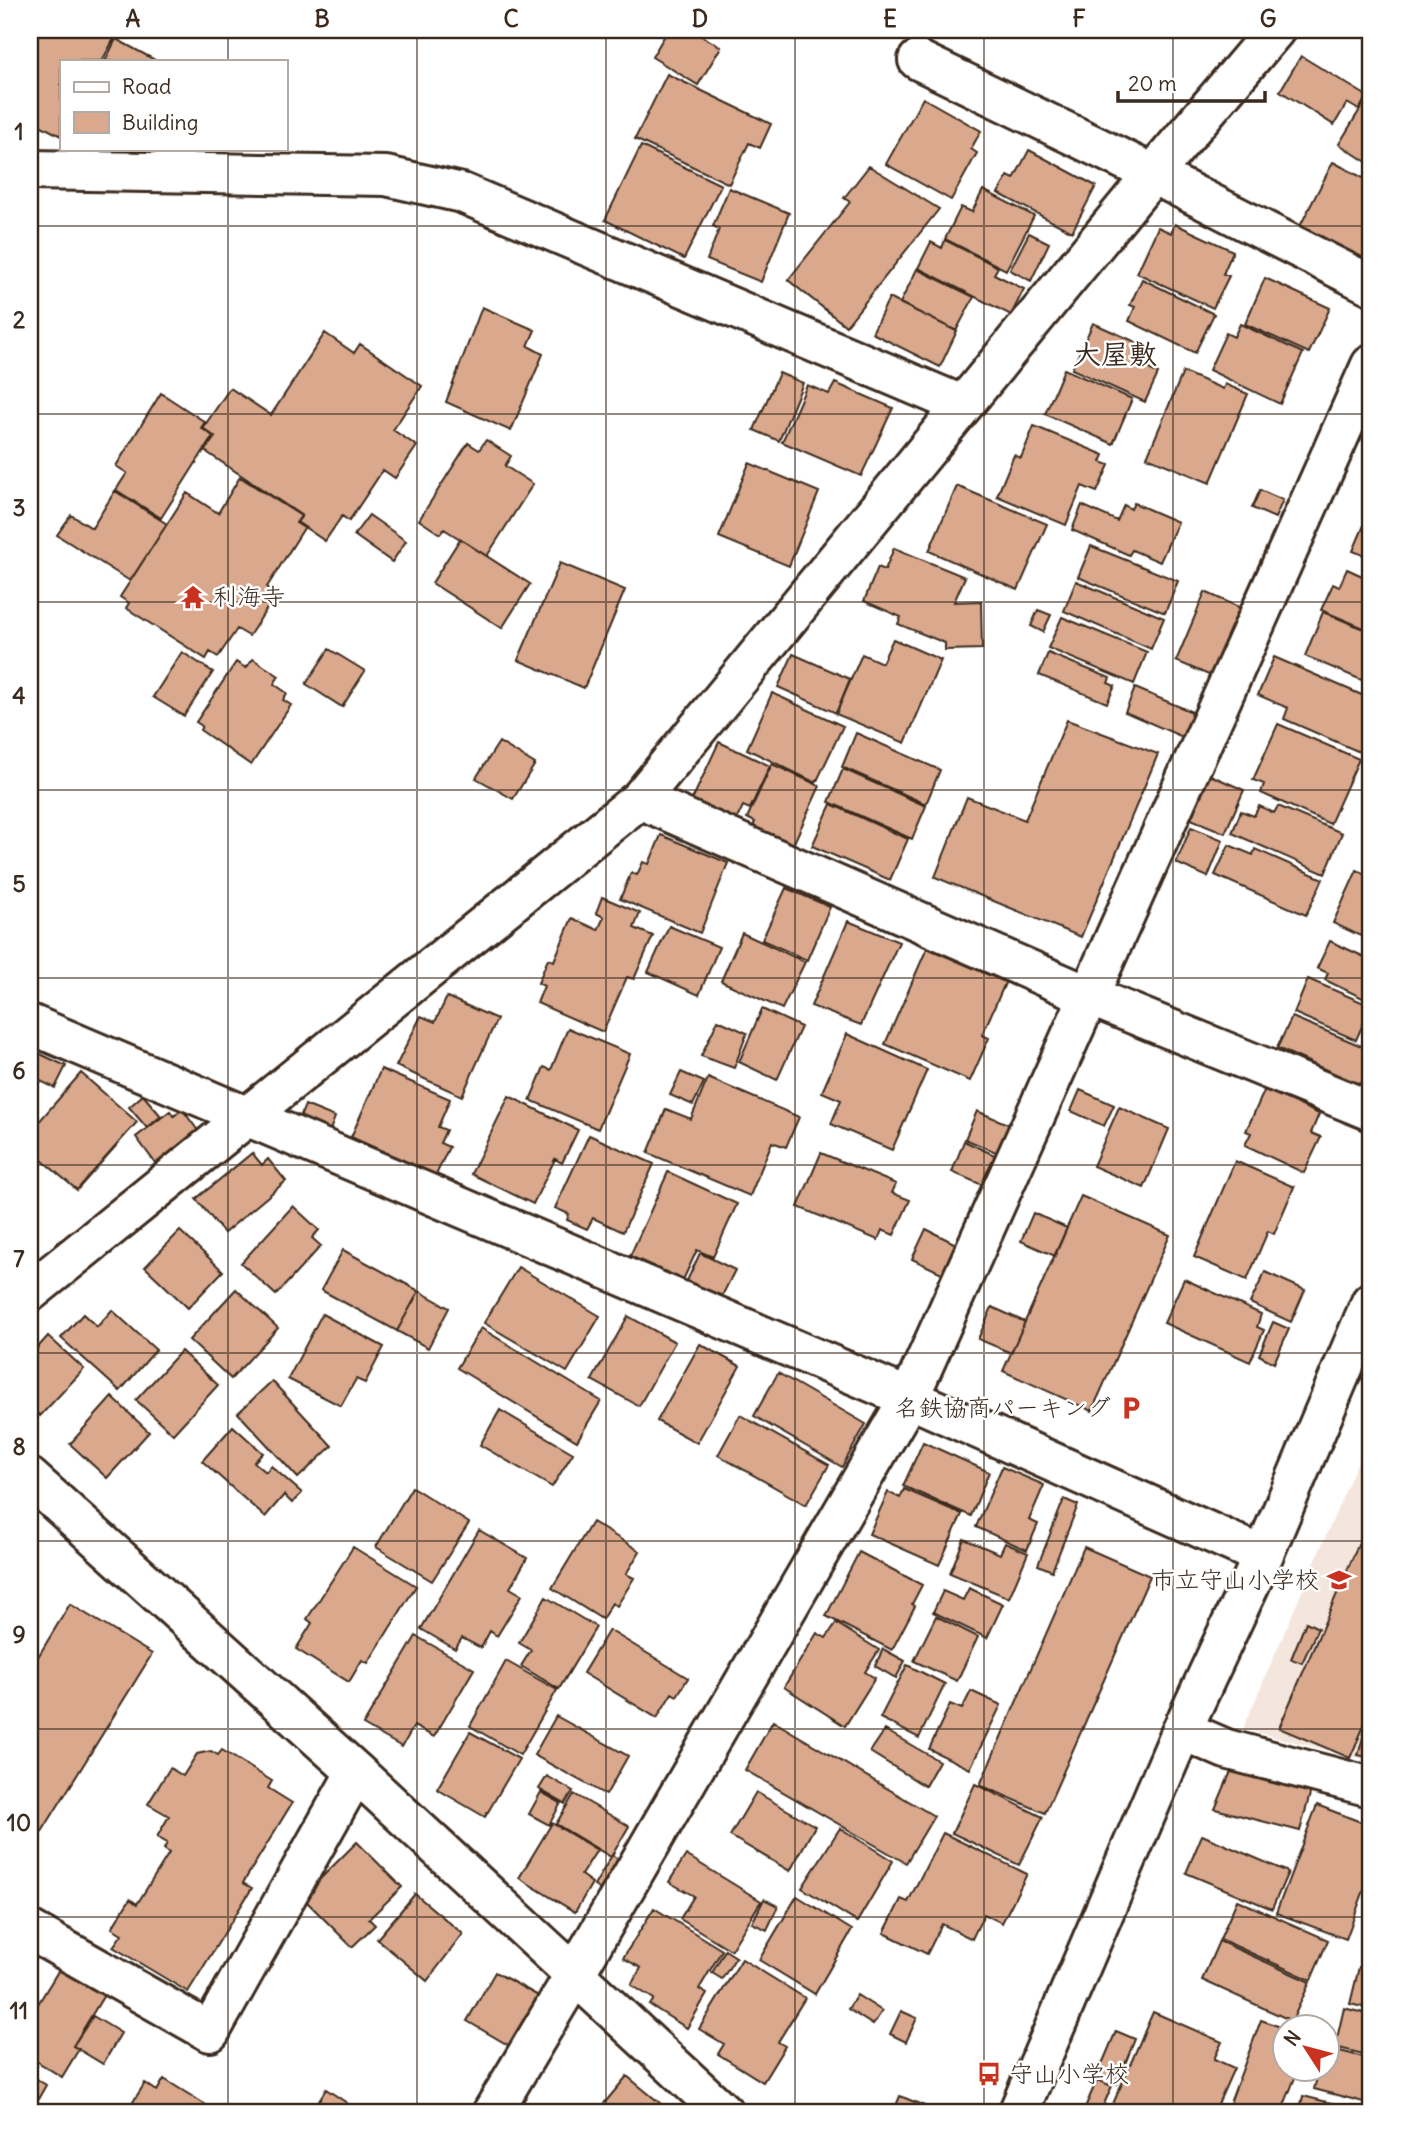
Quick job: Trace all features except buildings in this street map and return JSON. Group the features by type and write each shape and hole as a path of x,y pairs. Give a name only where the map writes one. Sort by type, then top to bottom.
{"street":[{"path":"30,1292 640,799 962,405 1275,30"},
{"path":"918,60 1153,174 1371,285"},
{"path":"30,170 386,176 462,193 962,405"},
{"path":"492,2113 909,1398 1371,365"},
{"path":"640,799 1089,996 1371,1111"},
{"path":"30,1024 909,1398 1263,1556"},
{"path":"1018,2113 1182,1730 1263,1556 1371,1302"},
{"path":"30,1478 356,1772 724,2113"},
{"path":"1182,1730 1226,1749 1371,1787"},
{"path":"30,1930 210,2032 356,1772"}],"shaded area":[{"name":"市立守山小学校","path":"1371,1431 1371,1761 1243,1729"}],"place":[{"name":"利海寺","path":"193,597"},
{"name":"名鉄協商パーキング","path":"1131,1408"},
{"name":"市立守山小学校","path":"1339,1580"},
{"name":"守山小学校","path":"989,2074"}],"district":[{"name":"大屋敷","path":"1115,354"}]}
